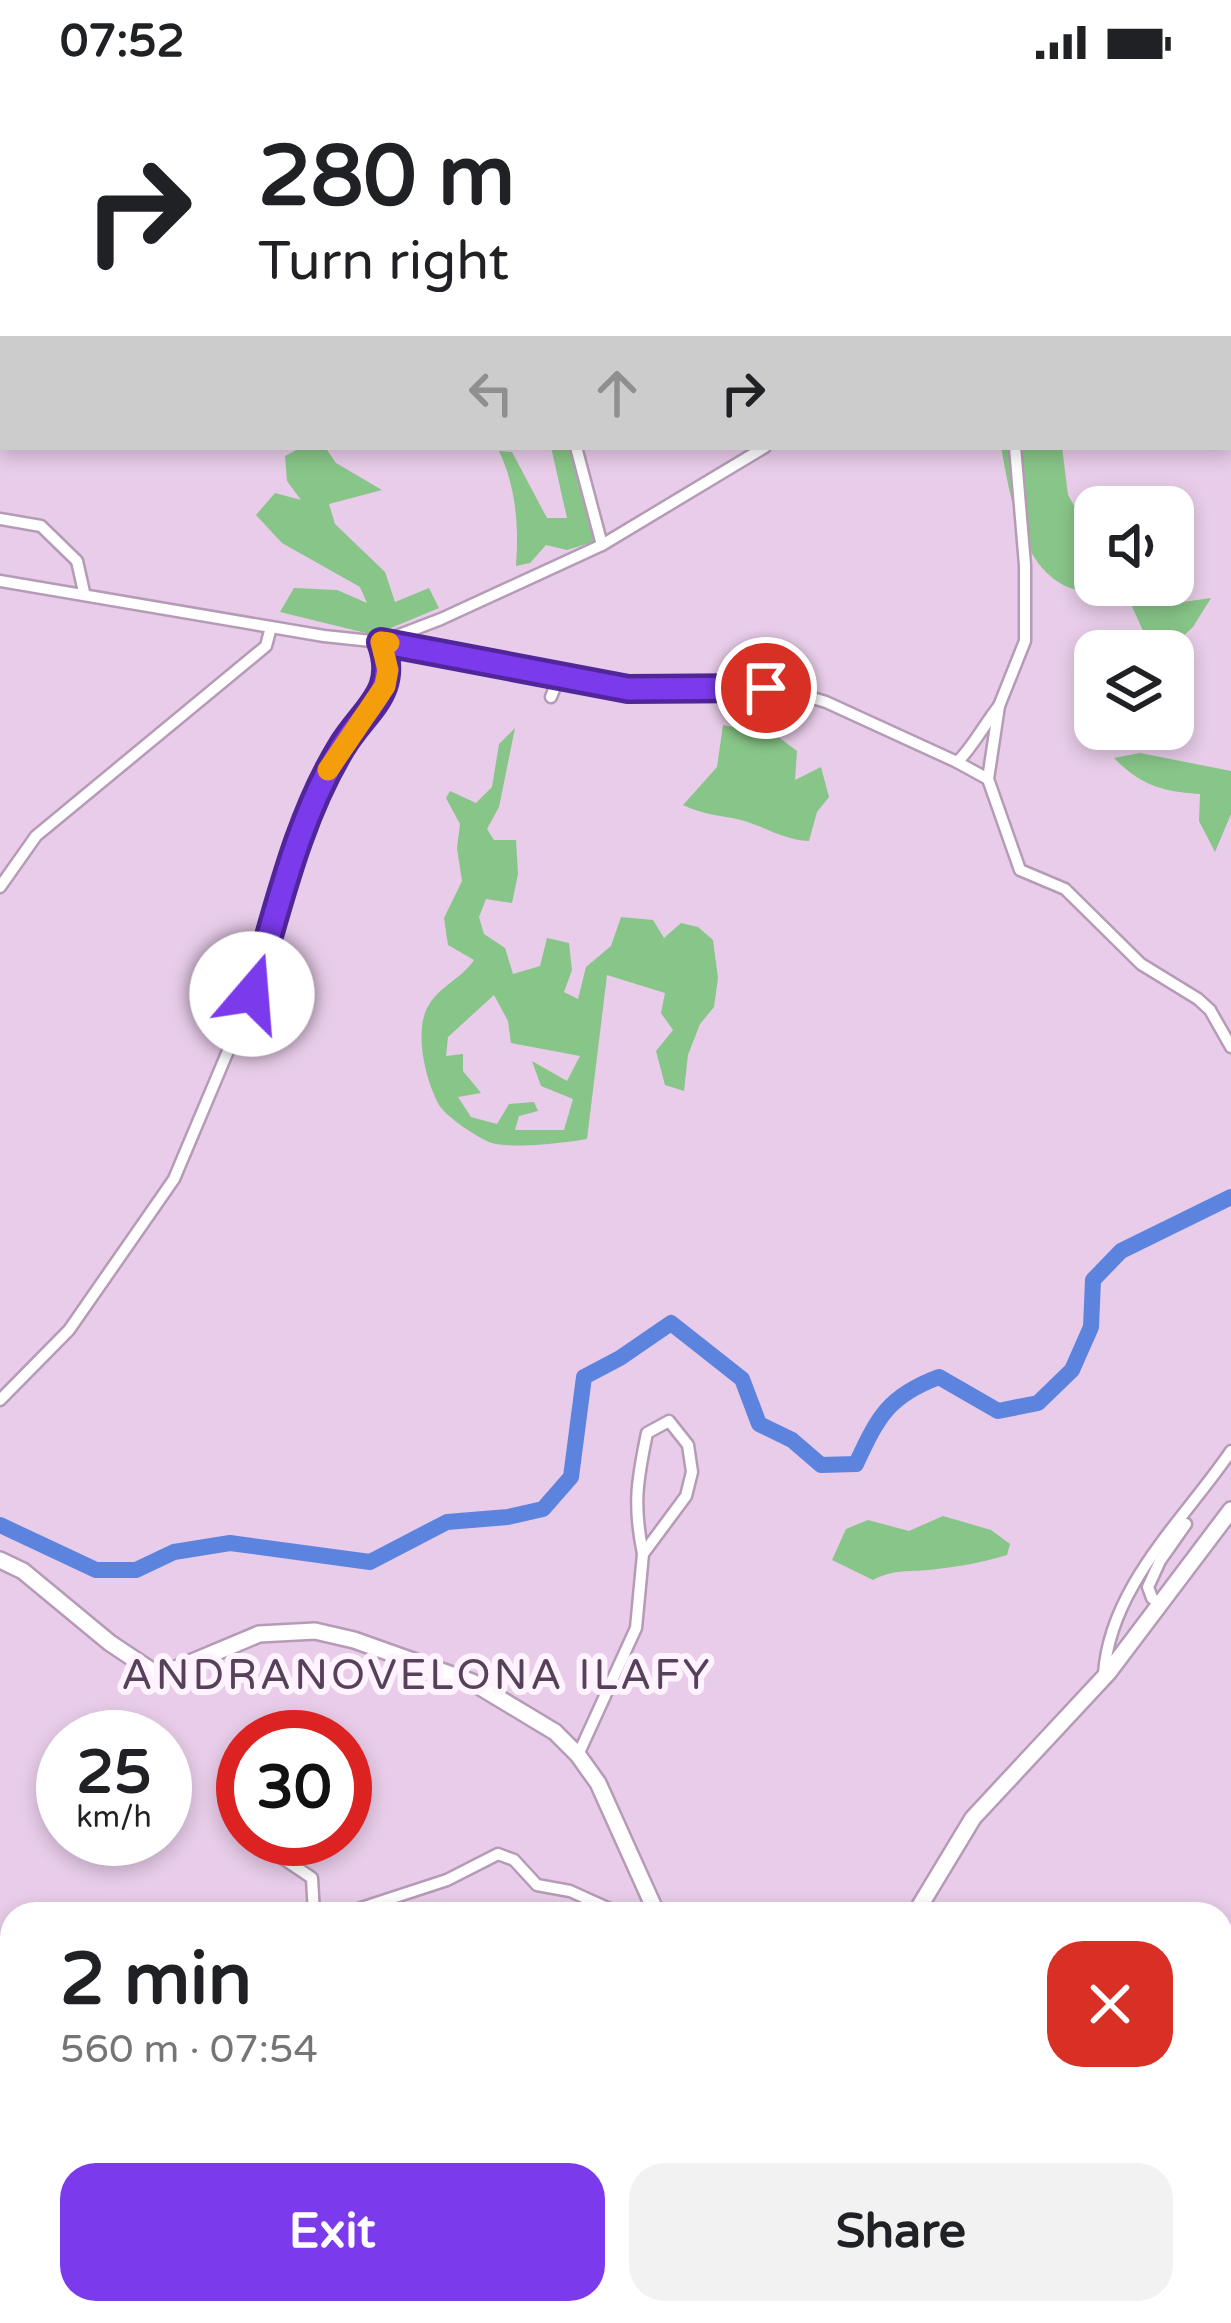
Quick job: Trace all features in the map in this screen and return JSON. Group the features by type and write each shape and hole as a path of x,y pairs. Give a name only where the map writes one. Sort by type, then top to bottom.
{"street":[{"path":"577,450 602,545"},
{"path":"381,642 602,545 760,450"},
{"path":"1015,450 1025,565 1025,640 1000,706 988,779 1020,870 1065,890 1141,964 1198,999 1210,1010 1231,1047"},
{"path":"0,519 41,526 77,561 84,592"},
{"path":"0,581 381,642 628,689 766,688 796,693 988,779"},
{"path":"0,887 36,836 266,646 272,627"},
{"path":"0,1400 69,1330 174,1178 252,994 322,781 385,686 388,670 381,642"},
{"path":"551,697 554,687 570,678"},
{"path":"957,762 1000,706"},
{"path":"578,1755 636,1628 643,1554 634,1513 638,1474 647,1433 669,1421 688,1445 692,1472 686,1496 643,1554"},
{"path":"1104,1677 1111,1641 1138,1577 1231,1451"},
{"path":"1160,1604 1148,1587 1160,1561 1231,1464"},
{"path":"922,1902 974,1817 1104,1677 1231,1510"},
{"path":"0,1559 23,1571 110,1643 155,1673 171,1671 259,1634 315,1631 472,1682 555,1732 578,1755 598,1783 652,1902"},
{"path":"380,1902 447,1880 498,1854 514,1860 537,1885 570,1891 594,1902"},
{"path":"294,1866 312,1878 313,1902"}],"green space":[{"path":"296,450 327,450 336,463 382,490 329,504 335,524 385,572 395,602 429,588 439,608 374,635 280,612 294,588 337,590 367,603 360,587 282,543 256,515 275,493 301,500 287,481 285,456"},
{"path":"552,450 584,450 606,538 567,550 546,545 530,563 516,566 515,507 499,451 512,452 547,518 567,518"},
{"path":"1002,450 1062,450 1068,495 1074,505 1074,589 1043,568 1021,531"},
{"path":"1211,598 1190,630 1143,630 1132,606 1194,606 1194,600"},
{"path":"723,725 777,736 797,751 795,780 821,767 829,797 817,812 809,841 683,805 717,767"},
{"path":"515,728 499,807 487,829 494,840 516,840 518,874 512,903 486,899 479,917 484,934 505,948 513,974 540,966 547,938 569,943 572,970 564,992 578,999 586,967 611,946 621,917 653,920 664,938 681,923 698,927 713,940 718,978 714,1007 700,1024 688,1055 684,1091 665,1085 656,1051 673,1030 661,1013 665,993 607,975 587,1139 492,1143 443,1110 426,1072 425,1013 474,960 448,945 444,918 462,881 457,848 460,824 446,798 450,791 476,803 492,787 499,744","holes":["494,995 508,1021 511,1043 580,1056 567,1081 532,1061 541,1086 573,1099 564,1130 515,1130 519,1116 538,1111 534,1102 509,1104 497,1124 471,1117 458,1097 481,1093 463,1071 463,1054 446,1056 448,1037"]},
{"path":"1140,753 1231,771 1231,814 1215,852 1199,821 1200,794 1153,785 1114,758"},
{"path":"943,1516 991,1530 1010,1544 1007,1555 873,1580 832,1560 846,1529 868,1520 909,1531"}],"waterway":[{"path":"0,1525 96,1570 136,1570 174,1552 230,1543 370,1562 447,1522 543,1509 571,1477 584,1377 671,1323 742,1379 759,1424 792,1440 821,1465 856,1464 871,1433 896,1400 939,1377 998,1411 1038,1403 1072,1370 1091,1327 1093,1280 1121,1251 1231,1197"}],"slow traffic":[{"path":"328,770 380,697 388,670 381,642 389,643"}],"district":[{"name":"ANDRANOVELONA ILAFY","path":"417,1674"}],"route":[{"path":"252,994 322,781 385,686 388,670 381,642 628,689 766,688"}]}
